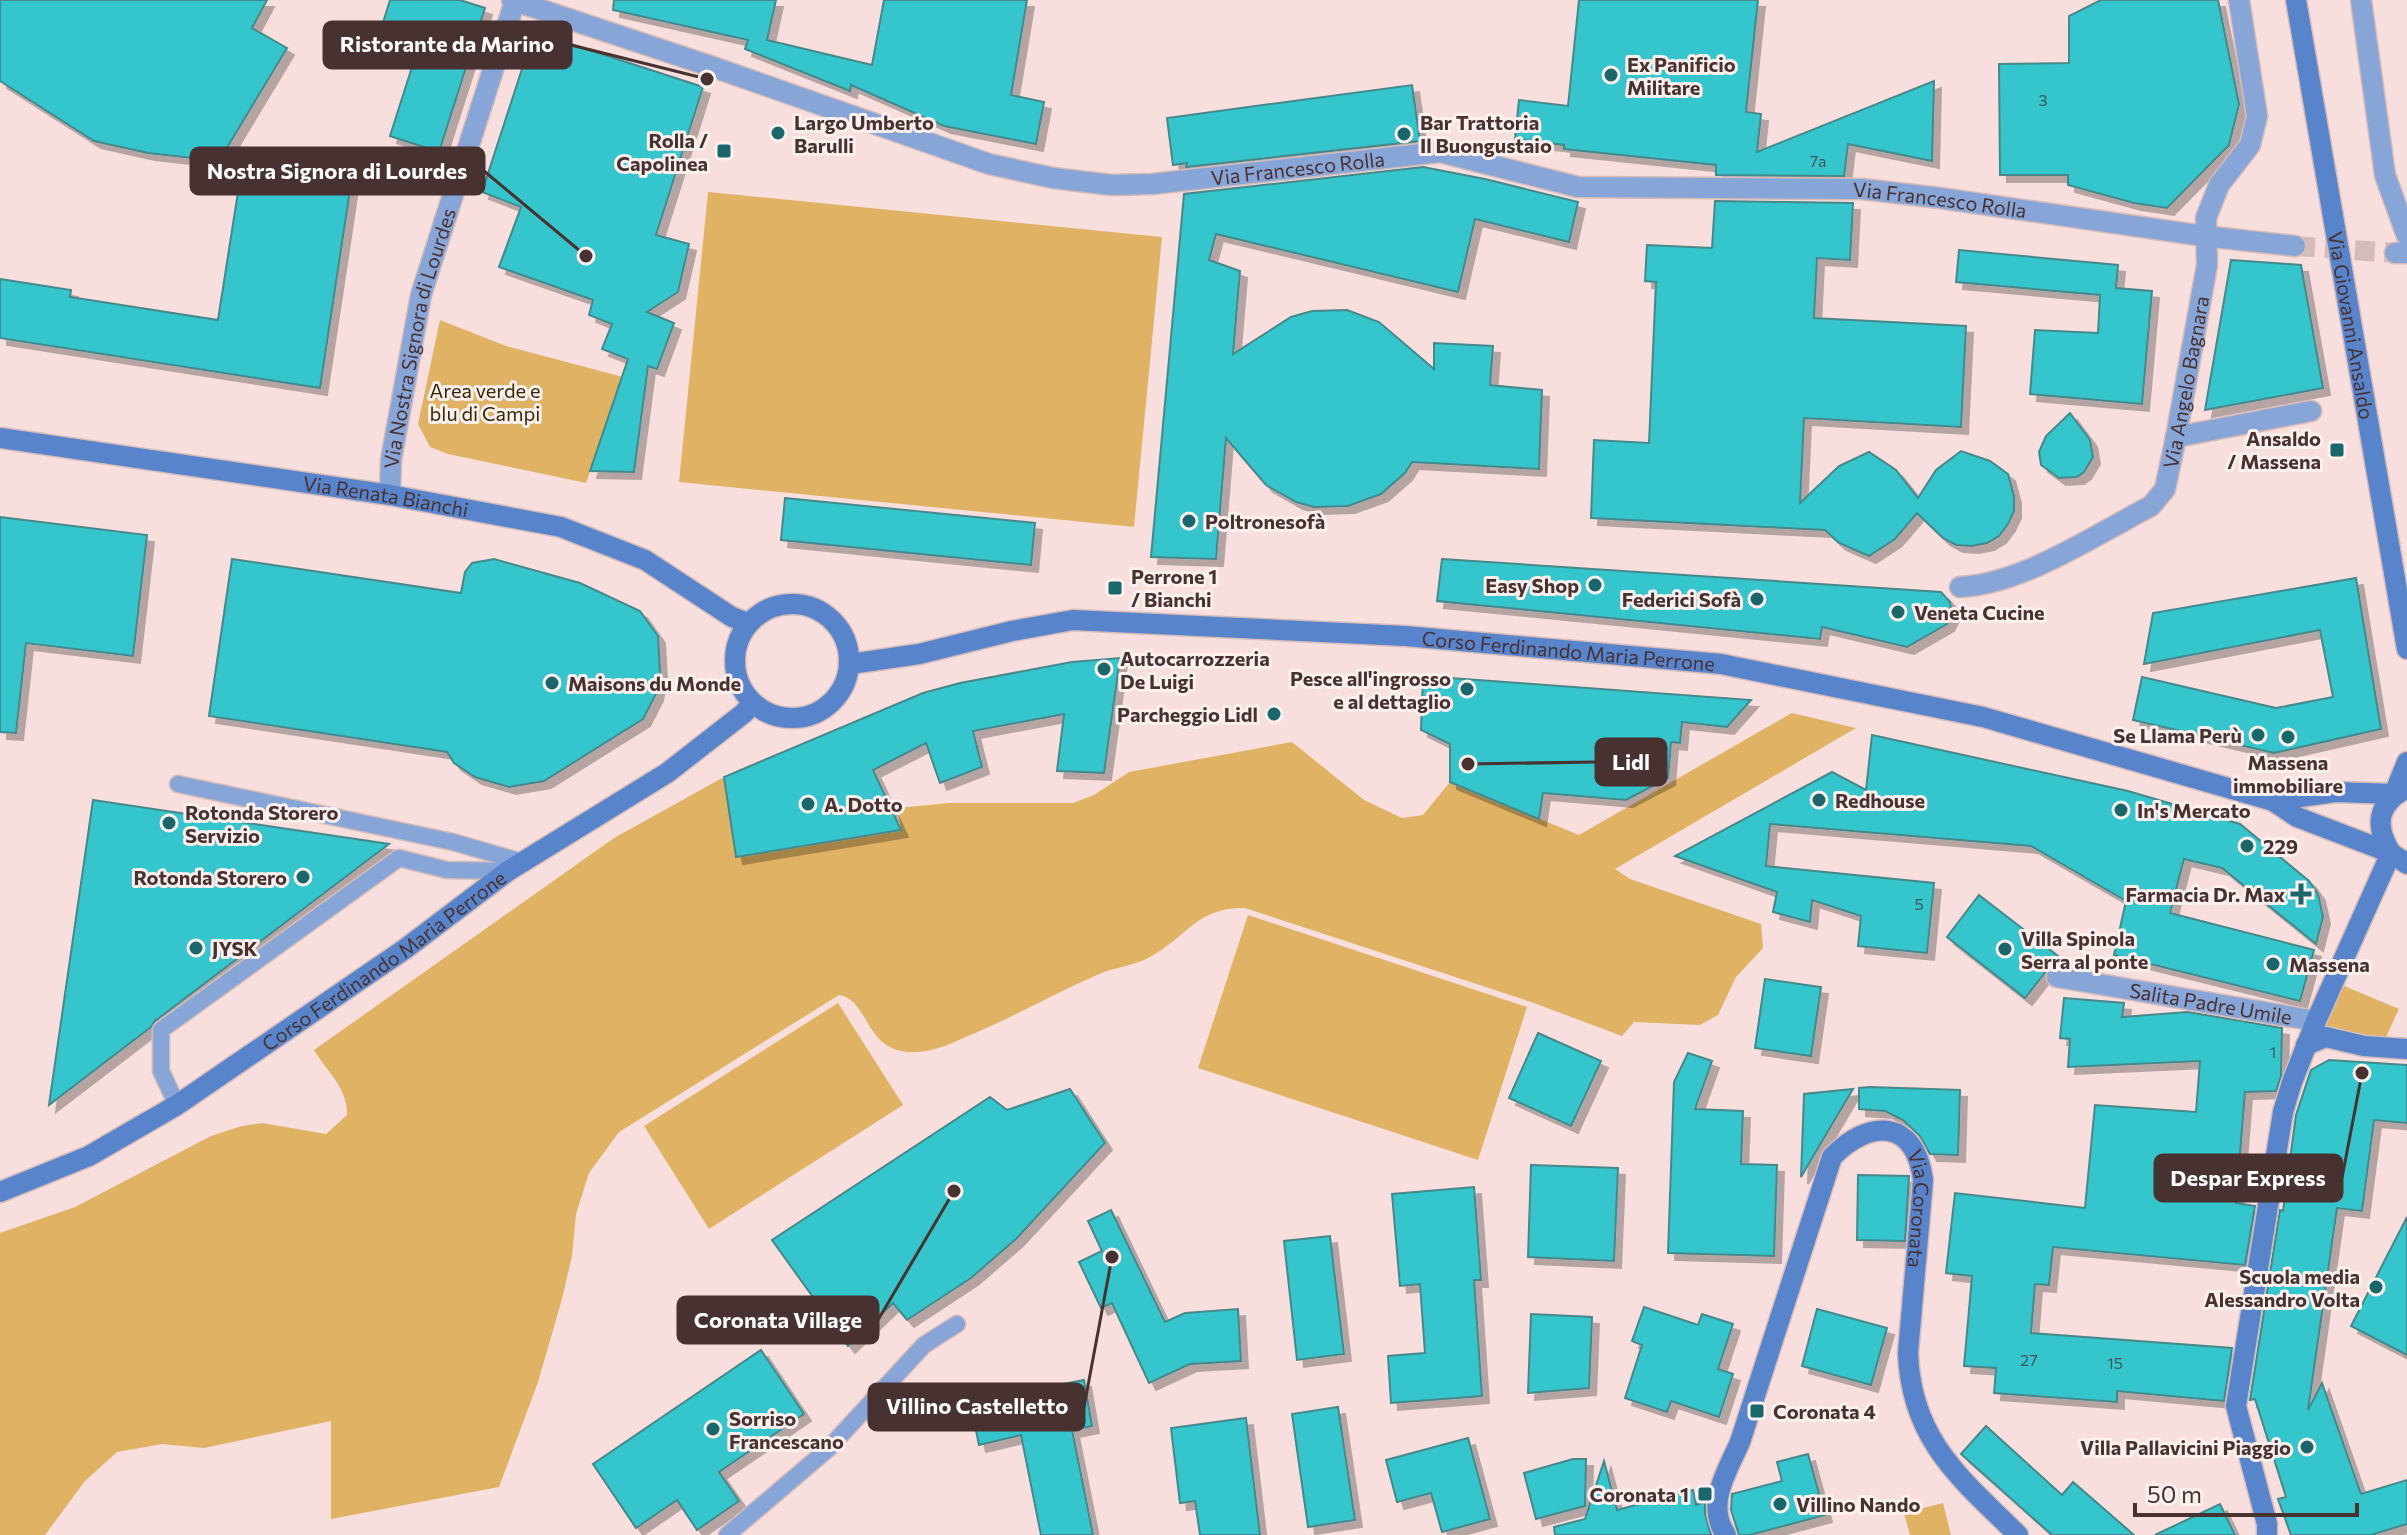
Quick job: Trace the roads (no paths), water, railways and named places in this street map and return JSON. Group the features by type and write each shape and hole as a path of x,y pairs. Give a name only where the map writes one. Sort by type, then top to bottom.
{"main road":[{"name":"Via Giovanni Ansaldo","path":"2296,0 2407,649"},
{"name":"Via Renata Bianchi","path":"0,438 390,495 561,527 645,560 732,617 748,623"},
{"path":"783,603 804,604 823,611 838,626 848,644 850,664 845,686 832,703 814,715 792,719 771,715 753,703 742,690 735,673 734,655 748,623 764,610 783,603"},
{"name":"Corso Ferdinando Maria Perrone","path":"850,664 919,654 1012,631 1073,620 1393,635 1721,664 1983,717 2273,801 2297,817 2399,858"},
{"name":"Corso Ferdinando Maria Perrone","path":"0,1192 89,1156 177,1105 405,949 515,866 667,773 753,703"},
{"path":"2267,1535 2267,1524 2236,1406 2283,1112 2316,1021 2399,858 2382,839 2380,823 2384,807 2400,791 2407,762"},
{"name":"Corso Ferdinando Maria Perrone","path":"2273,801 2335,792 2400,791"},
{"path":"2306,1045 2326,1037 2364,1046 2407,1049"},
{"name":"Via Coronata","path":"1726,1535 1719,1525 1719,1487 1740,1442 1832,1157 1849,1140 1870,1131 1891,1131 1905,1140 1915,1152 1923,1180 1908,1353 1909,1374 1917,1408 1928,1435 1948,1464 2018,1535"}],"street":[{"name":"Via Angelo Bagnara","path":"1960,587 1996,583 2062,553 2151,506 2165,489 2207,265 2206,218 2219,185 2250,145 2257,116 2239,0"},
{"path":"2361,0 2385,175 2403,247"},
{"name":"Via Francesco Rolla","path":"514,1 989,164 1053,178 1112,185 1152,184 1440,152 1578,187 1862,189 2295,246"},
{"name":"Via Nostra Signora di Lourdes","path":"390,495 391,460 421,295 514,1"},
{"path":"2176,437 2311,411"},
{"name":"Salita Padre Umile","path":"2057,977 2316,1021"}],"lane":[{"path":"178,784 453,842 515,866"},
{"path":"177,1105 161,1071 161,1030 399,858 447,870 515,866"},
{"path":"727,1535 828,1449 924,1345 957,1324"}],"tunnel":[{"path":"2295,246 2395,253"}],"place":[{"name":"Ex Panificio Militare","path":"1611,75"},
{"name":"Ristorante da Marino","path":"707,79"},
{"name":"Largo Umberto Barulli","path":"778,133"},
{"name":"Bar Trattoria Il Buongustaio","path":"1404,134"},
{"name":"Rolla / Capolinea","path":"724,151"},
{"name":"Nostra Signora di Lourdes","path":"586,256"},
{"name":"Ansaldo / Massena","path":"2337,450"},
{"name":"Poltronesofà","path":"1189,521"},
{"name":"Easy Shop","path":"1595,585"},
{"name":"Perrone 1 / Bianchi","path":"1115,588"},
{"name":"Federici Sofà","path":"1757,599"},
{"name":"Veneta Cucine","path":"1898,612"},
{"name":"Autocarrozzeria De Luigi","path":"1104,669"},
{"name":"Maisons du Monde","path":"552,683"},
{"name":"Pesce all'ingrosso e al dettaglio","path":"1467,689"},
{"name":"Parcheggio Lidl","path":"1274,714"},
{"name":"Se Llama Perù","path":"2258,735"},
{"name":"Massena immobiliare","path":"2288,737"},
{"name":"Lidl","path":"1468,764"},
{"name":"Redhouse","path":"1819,800"},
{"name":"A. Dotto","path":"808,804"},
{"name":"In's Mercato","path":"2121,810"},
{"name":"Rotonda Storero Servizio","path":"169,823"},
{"name":"229","path":"2247,846"},
{"name":"Rotonda Storero","path":"303,877"},
{"name":"Farmacia Dr. Max","path":"2301,894"},
{"name":"JYSK","path":"196,948"},
{"name":"Villa Spinola Serra al ponte","path":"2005,949"},
{"name":"Massena","path":"2273,964"},
{"name":"Despar Express","path":"2362,1073"},
{"name":"Coronata Village","path":"954,1191"},
{"name":"Villino Castelletto","path":"1112,1257"},
{"name":"Scuola media Alessandro Volta","path":"2376,1287"},
{"name":"Coronata 4","path":"1757,1411"},
{"name":"Sorriso Francescano","path":"713,1429"},
{"name":"Villa Pallavicini Piaggio","path":"2307,1447"},
{"name":"Coronata 1","path":"1705,1494"},
{"name":"Villino Nando","path":"1780,1504"}],"park label":[{"name":"Area verde e blu di Campi","path":"485,402"}]}
